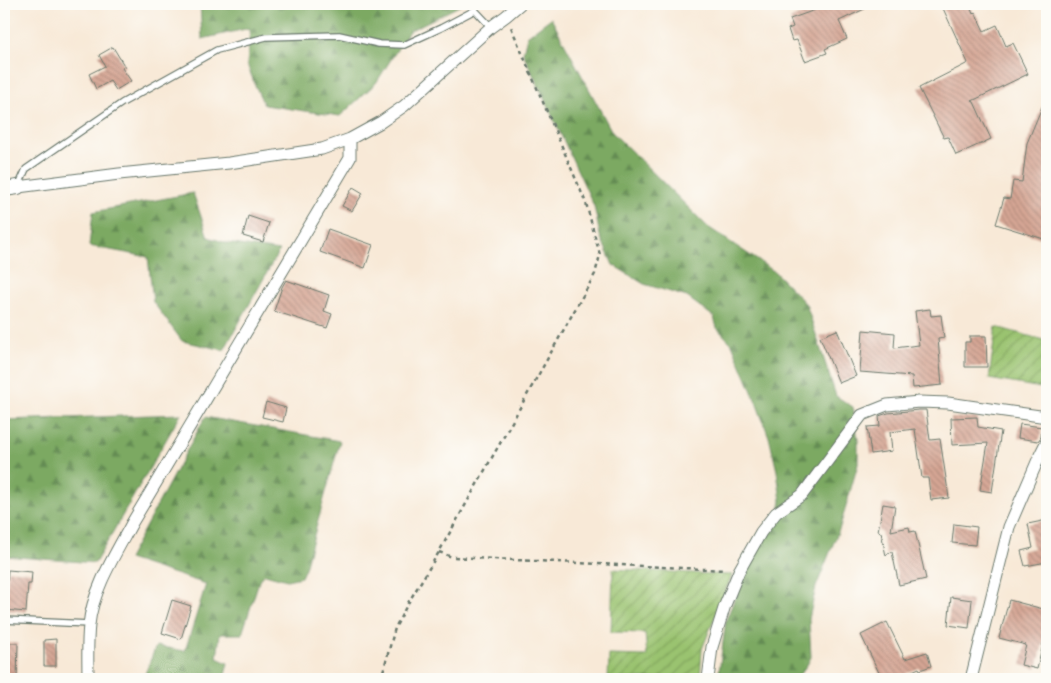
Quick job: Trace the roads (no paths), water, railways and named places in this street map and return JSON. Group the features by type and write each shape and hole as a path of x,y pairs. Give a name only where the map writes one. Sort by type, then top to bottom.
{"street":[{"path":"4,189 276,156 322,149 350,139 382,122 404,106 491,27 520,4"},
{"path":"88,679 89,624 95,599 104,577 132,523 350,158 350,139"},
{"path":"708,679 712,647 725,605 739,571 761,532 776,513 802,495 862,415 887,405 919,402 948,403 1047,417"},
{"path":"971,679 1009,527 1047,441"}],"lane":[{"path":"18,187 26,169 122,103 217,50 266,37 339,35 379,44 404,45 476,10 491,27"},
{"path":"4,620 89,624"}]}
